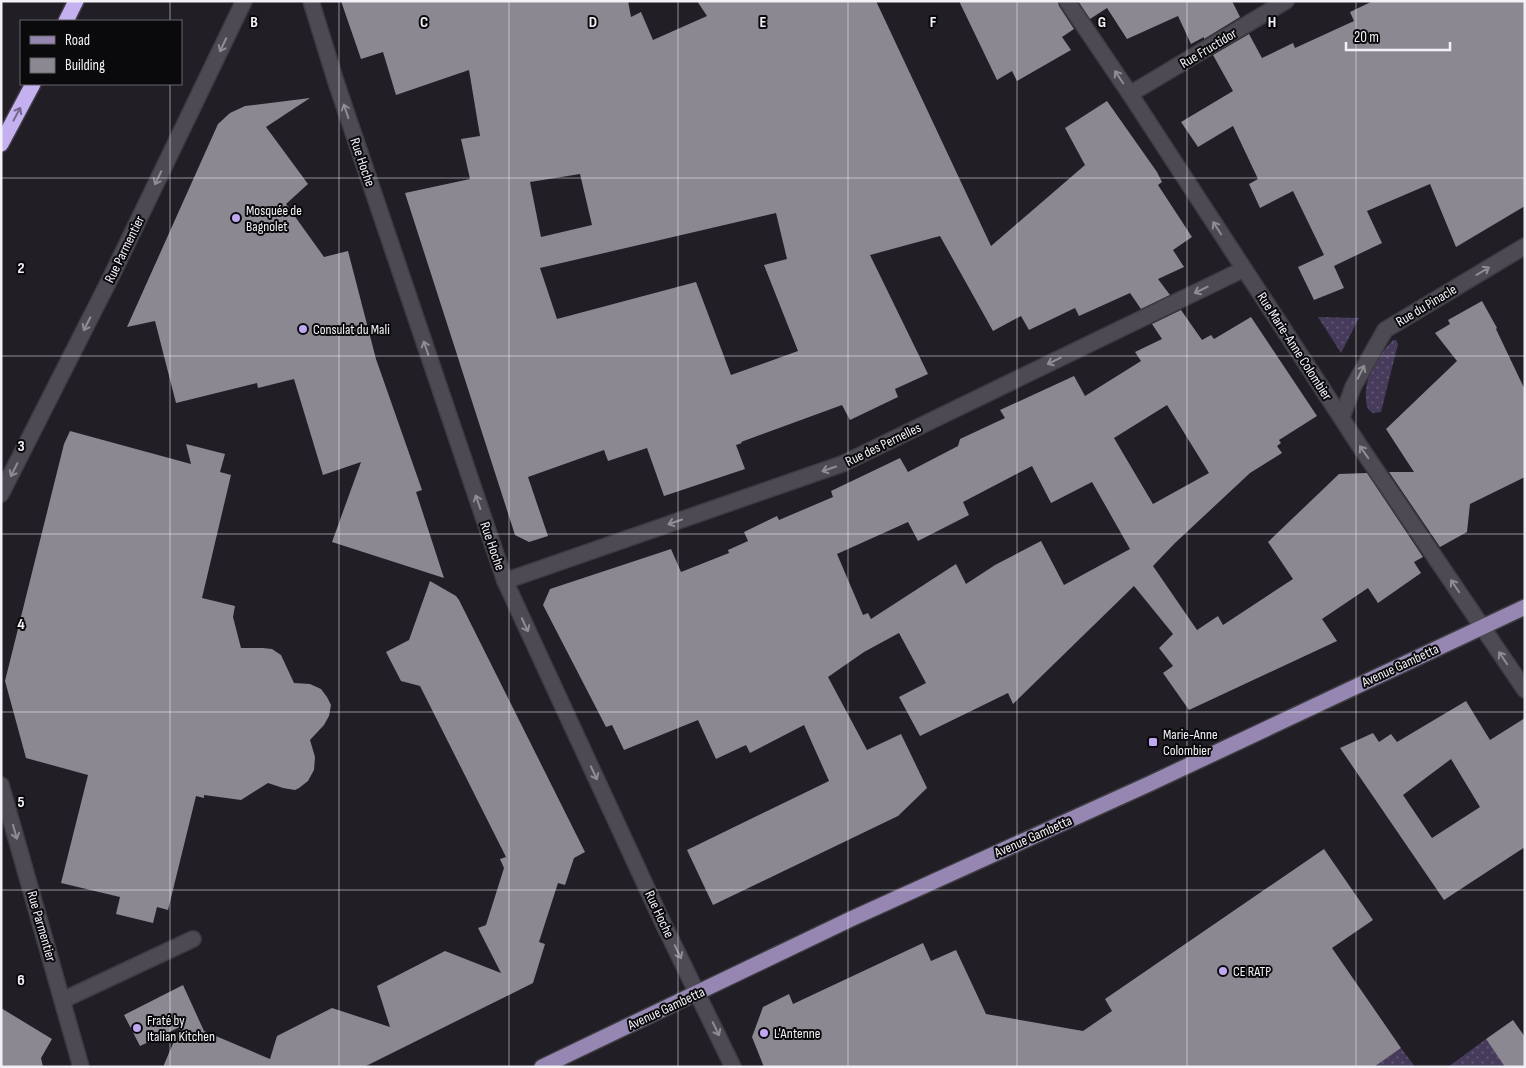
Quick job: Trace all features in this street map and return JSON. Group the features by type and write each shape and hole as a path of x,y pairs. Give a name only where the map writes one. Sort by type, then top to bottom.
{"highway":[{"path":"66,20 76,1"},
{"path":"1,144 32,85"}],"main road":[{"name":"Avenue Gambetta","path":"542,1067 853,918 1149,784 1525,607"}],"street":[{"name":"Rue Parmentier","path":"1,494 110,279 244,1"},
{"name":"Rue Hoche","path":"311,1 505,581 662,921 733,1067"},
{"name":"Rue Marie-Anne Colombier","path":"1067,1 1525,690"},
{"name":"Rue Fructidor","path":"1130,94 1286,1"},
{"name":"Rue du Pinacle","path":"1342,417 1353,387 1385,330 1525,246"},
{"name":"Rue des Pernelles","path":"505,581 842,464 1244,269"},
{"name":"Rue Parmentier","path":"2,787 82,1067"},
{"path":"63,1000 193,939"}],"shaded area":[{"path":"1318,317 1359,318 1341,353"},
{"path":"1393,340 1396,340 1398,344 1381,412 1373,413 1368,409 1366,400 1367,383 1377,360"},
{"path":"1486,1039 1505,1067 1448,1067"},
{"path":"1401,1048 1415,1067 1374,1067"}],"building":[{"path":"341,1 628,1 631,17 641,12 653,40 707,16 697,1 876,1 991,246 1085,165 1065,128 1107,101 1157,172 1162,182 1158,185 1192,237 1173,250 1184,267 1158,279 1170,295 1141,309 1130,293 1079,316 1075,308 1029,330 1021,316 993,331 940,236 870,255 928,374 895,389 898,397 850,420 842,405 741,442 736,445 745,469 664,496 647,448 608,461 604,450 528,477 548,536 529,542 515,535 405,193 470,179 461,139 480,136 469,70 396,95 383,52 361,59","holes":["580,174 592,225 541,237 530,182","776,213 787,259 764,265 798,351 731,375 696,282 557,319 540,268"]},
{"path":"959,1 1058,1 1059,6 1074,29 1062,37 1071,50 1017,81 1012,71 997,80"},
{"path":"1078,1 1232,1 1240,17 1204,39 1204,37 1191,44 1178,16 1127,39 1107,8 1090,19"},
{"path":"1373,1 1525,1 1525,206 1456,247 1430,184 1367,211 1382,243 1334,266 1344,288 1314,300 1298,267 1324,255 1293,191 1260,208 1249,184 1258,179 1233,126 1198,147 1181,122 1233,91 1213,55 1249,34 1262,58 1293,43 1295,48 1354,21 1350,12"},
{"path":"310,98 266,127 308,184 286,204 324,257 348,251 376,359 422,490 416,492 444,578 332,542 361,462 323,475 294,379 258,388 257,383 176,403 155,321 127,327 218,124 230,113 245,106"},
{"path":"1482,301 1497,328 1525,390 1525,477 1470,504 1467,532 1440,547 1389,472 1414,472 1386,429 1457,361 1435,333 1450,324 1448,320"},
{"path":"1181,310 1202,340 1211,335 1214,339 1251,317 1317,416 1279,440 1281,443 1277,446 1282,453 1250,473 1153,566 1197,630 1218,616 1223,625 1293,579 1268,542 1339,474 1367,473 1423,557 1414,562 1421,573 1378,603 1368,588 1322,619 1337,641 1189,710 1163,673 1173,666 1159,648 1173,634 1134,586 1013,704 1008,693 920,736 899,697 926,683 899,633 864,652 828,677 867,750 901,734 927,788 898,816 713,905 687,850 829,781 804,725 750,753 746,745 716,759 698,720 624,750 612,725 606,727 543,605 550,589 671,549 681,572 729,553 728,550 748,541 744,532 777,516 779,520 833,497 831,491 900,458 908,472 958,446 960,439 1005,418 1000,410 1074,376 1085,396 1141,361 1135,352 1162,339 1152,324","holes":["1167,405 1209,473 1153,504 1114,438","1032,466 1051,503 1092,482 1130,549 1064,585 1041,541 995,565 966,584 956,564 871,619 868,613 863,615 837,554 908,522 918,541 969,515 963,502"]},
{"path":"70,431 191,464 186,444 225,454 220,472 231,475 202,598 235,606 233,617 241,648 272,649 281,655 294,683 310,684 321,689 331,705 329,716 324,725 310,740 315,757 314,770 308,781 299,788 295,790 268,783 241,800 204,795 204,798 196,796 168,910 157,907 153,923 116,914 120,897 61,883 88,775 26,758 5,681 64,444"},
{"path":"430,581 456,596 459,600 585,852 574,858 565,885 558,883 539,942 545,944 533,983 364,1067 163,1067 180,1027 140,1046 124,1015 183,985 204,1031 270,1059 277,1036 332,1008 390,1027 377,986 445,951 501,973 478,928 486,925 504,868 500,859 506,857 420,686 401,681 386,652 409,640"},
{"path":"1466,701 1490,740 1525,718 1525,847 1444,900 1340,748 1373,733 1379,742 1391,734 1397,742","holes":["1451,759 1480,807 1432,838 1403,795"]},
{"path":"1324,849 1373,920 1332,948 1401,1048 1374,1067 764,1067 752,1037 763,1007 789,994 793,1004 923,943 931,961 956,950 986,1014 1083,1031 1112,1011 1105,999"},
{"path":"1,1008 52,1039 41,1058 43,1067 1,1067"},
{"path":"1513,1020 1525,1037 1525,1067 1505,1067 1486,1039"}],"place":[{"name":"Mosquée de Bagnolet","path":"236,218"},
{"name":"Consulat du Mali","path":"303,329"},
{"name":"Marie-Anne Colombier","path":"1153,742"},
{"name":"CE RATP","path":"1223,971"},
{"name":"Fraté by Italian Kitchen","path":"137,1028"},
{"name":"L'Antenne","path":"764,1033"}]}
